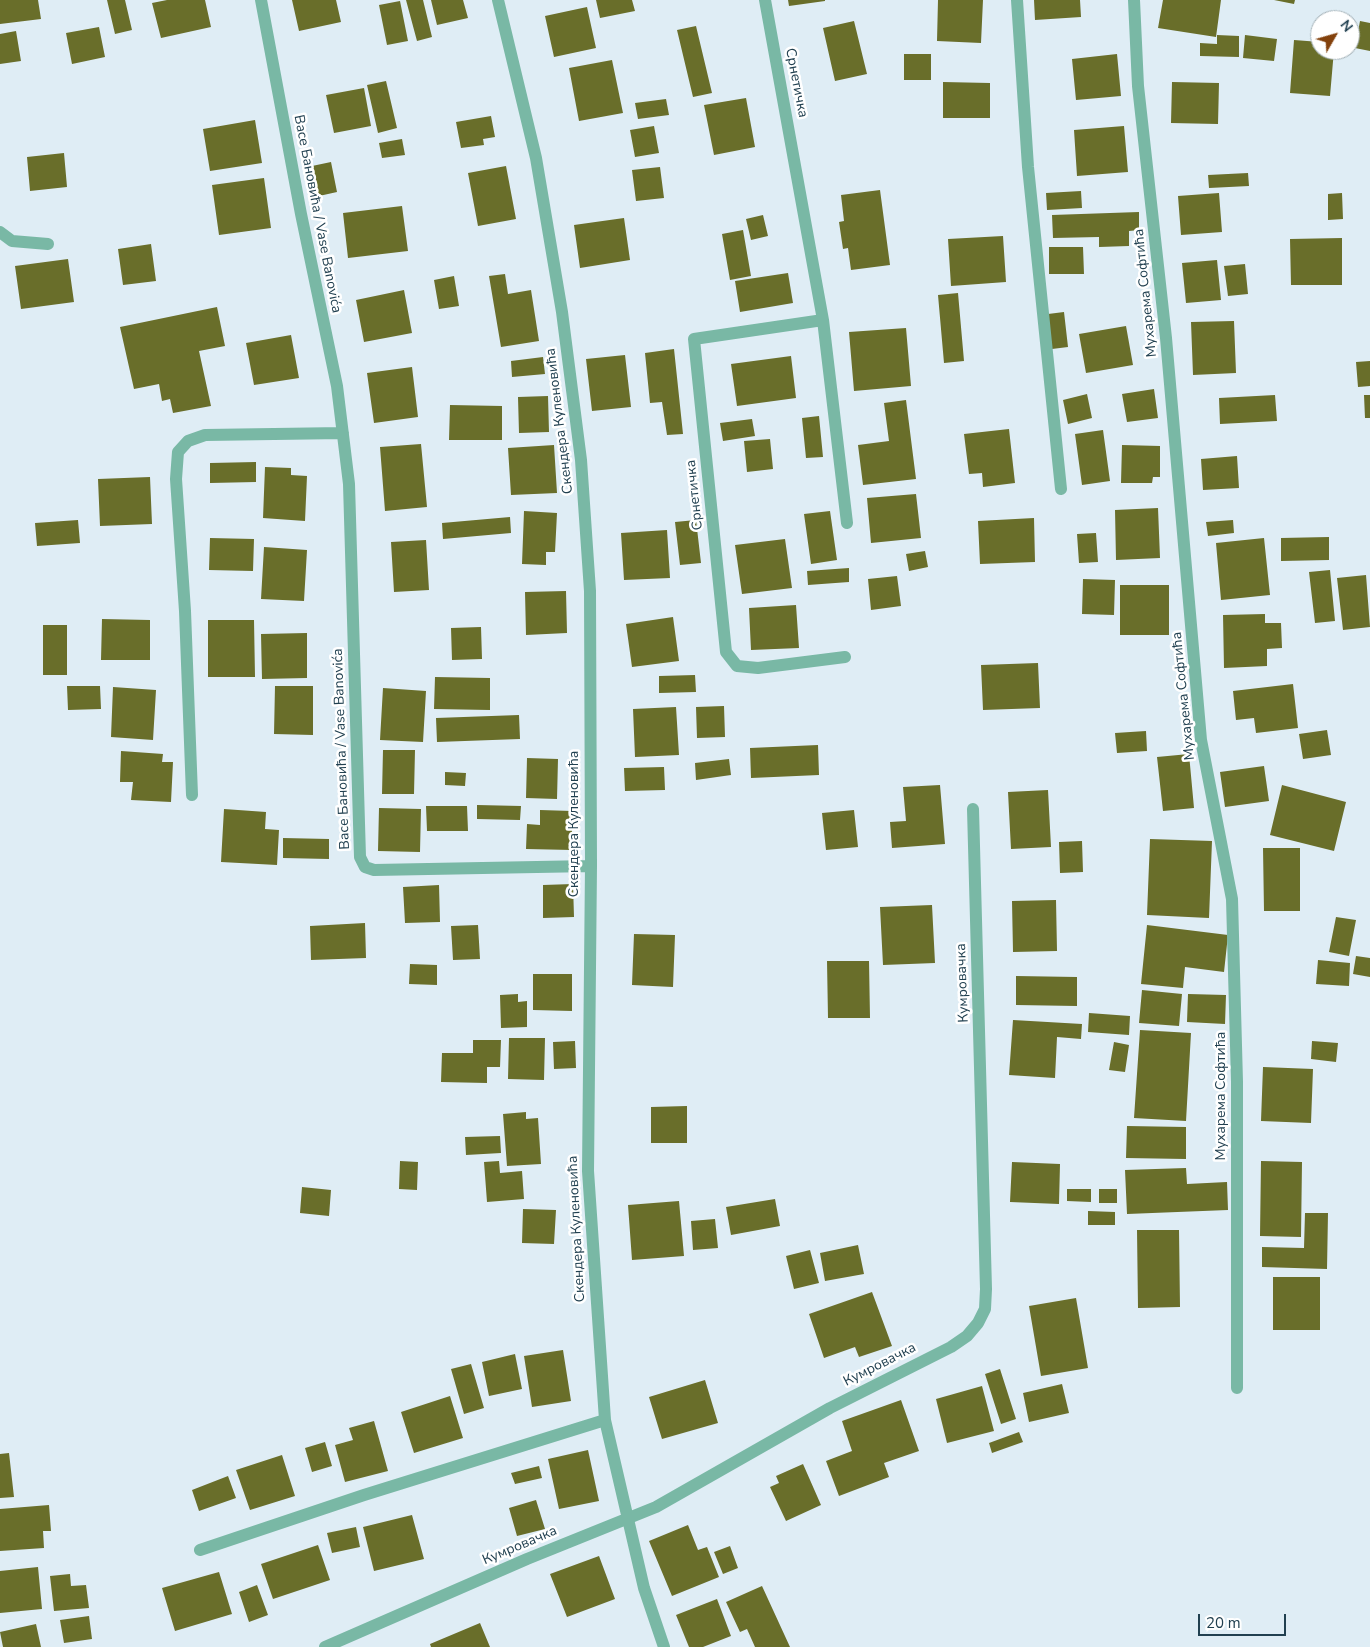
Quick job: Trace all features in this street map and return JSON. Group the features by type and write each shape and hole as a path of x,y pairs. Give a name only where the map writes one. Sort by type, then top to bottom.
{"street":[{"name":"Васе Бановића / Vase Banovića","path":"261,0 301,214 337,386 349,484 360,857 365,867 374,870 591,866"},
{"name":"Скендера Куленовића","path":"498,0 536,158 562,312 582,460 590,592 591,866 588,1172 605,1420 626,1518 644,1588 664,1647"},
{"name":"Срнетичка","path":"765,0 824,320 847,522"},
{"path":"1017,0 1028,166 1061,489"},
{"name":"Мухарема Софтића","path":"1134,0 1138,86 1166,338 1201,740 1232,899 1237,1082 1237,1388"},
{"path":"0,232 12,242 48,244"},
{"name":"Срнетичка","path":"824,320 694,339 726,652 737,666 758,668 845,657"},
{"path":"192,795 185,611 176,478 178,452 188,441 205,435 343,433"},
{"name":"Кумровачка","path":"325,1647 626,1518 656,1507 830,1408 951,1347 967,1336 985,1309 973,809"},
{"path":"200,1550 364,1495 605,1420"}],"building":[{"path":"0,0 38,0 41,19 0,24"},
{"path":"107,0 125,0 132,30 115,34"},
{"path":"167,0 205,0 211,27 161,38 152,3"},
{"path":"292,0 336,0 341,22 299,31"},
{"path":"406,0 423,0 432,37 417,41"},
{"path":"431,0 463,0 468,18 437,25"},
{"path":"596,0 632,0 635,11 600,18"},
{"path":"788,0 825,0 825,1 789,6"},
{"path":"938,0 983,0 981,43 937,41"},
{"path":"1034,0 1080,0 1081,17 1035,20"},
{"path":"1163,0 1221,0 1216,37 1158,28"},
{"path":"1274,0 1295,0 1294,4"},
{"path":"400,1 408,41 387,45 379,5"},
{"path":"587,7 596,48 554,57 545,16"},
{"path":"854,21 867,74 835,81 823,28"},
{"path":"1360,21 1370,23 1370,51 1360,49"},
{"path":"696,26 712,93 693,97 677,30"},
{"path":"99,27 105,57 72,64 66,33"},
{"path":"16,31 21,61 0,64 0,34"},
{"path":"1217,35 1239,36 1239,57 1200,56 1200,43 1217,44"},
{"path":"1245,35 1277,39 1274,61 1243,58"},
{"path":"1294,40 1310,41 1310,60 1333,60 1330,96 1290,93"},
{"path":"904,54 931,54 931,80 904,80"},
{"path":"1117,54 1121,96 1076,100 1072,59"},
{"path":"612,60 623,113 579,121 569,68"},
{"path":"386,81 397,128 378,133 367,85"},
{"path":"943,82 990,83 990,118 943,118"},
{"path":"1172,82 1219,83 1218,124 1171,123"},
{"path":"364,88 371,126 334,133 326,95"},
{"path":"746,98 755,147 714,155 704,105"},
{"path":"666,99 669,115 638,119 635,103"},
{"path":"491,116 495,137 483,139 484,145 461,148 456,122"},
{"path":"255,120 262,163 210,171 203,129"},
{"path":"654,126 659,153 635,157 630,130"},
{"path":"1124,126 1128,172 1077,176 1074,130"},
{"path":"402,139 405,155 382,158 379,143"},
{"path":"64,153 67,187 30,191 27,157"},
{"path":"331,162 337,192 319,196 312,166"},
{"path":"506,166 516,219 478,226 468,173"},
{"path":"660,167 664,198 636,201 632,170"},
{"path":"1248,173 1249,186 1209,188 1208,175"},
{"path":"264,178 271,228 219,235 212,185"},
{"path":"880,190 890,265 851,270 848,248 843,249 839,222 844,221 841,195"},
{"path":"1081,191 1082,208 1047,210 1046,193"},
{"path":"1219,193 1222,232 1181,235 1178,196"},
{"path":"1342,193 1343,219 1328,220 1328,194"},
{"path":"402,206 408,251 348,258 343,213"},
{"path":"1139,212 1139,230 1129,231 1129,246 1099,247 1099,237 1053,238 1052,215"},
{"path":"763,215 768,236 751,240 746,219"},
{"path":"624,218 630,260 580,268 574,225"},
{"path":"743,230 751,276 730,280 722,234"},
{"path":"1003,236 1006,282 951,286 948,239"},
{"path":"1342,238 1342,285 1291,285 1290,239"},
{"path":"151,244 156,281 123,285 118,249"},
{"path":"1049,247 1083,247 1084,274 1049,274"},
{"path":"68,259 74,302 21,309 15,266"},
{"path":"1217,260 1221,300 1186,303 1182,263"},
{"path":"1245,264 1248,294 1228,296 1224,266"},
{"path":"788,273 793,303 740,312 735,281"},
{"path":"505,274 508,294 531,290 539,341 501,347 489,276"},
{"path":"454,276 459,306 439,309 434,280"},
{"path":"404,290 412,333 364,342 356,300"},
{"path":"958,293 964,361 944,363 938,295"},
{"path":"217,307 225,346 199,351 211,406 173,413 170,399 162,401 159,384 134,389 120,327"},
{"path":"1064,312 1068,347 1052,349 1048,314"},
{"path":"1234,321 1236,373 1193,375 1191,322"},
{"path":"1126,326 1133,365 1086,373 1079,334"},
{"path":"906,328 911,386 854,391 849,332"},
{"path":"291,335 299,378 254,385 246,343"},
{"path":"674,349 683,434 667,435 662,402 650,403 645,353"},
{"path":"625,355 631,407 592,411 586,359"},
{"path":"791,356 796,398 737,406 731,364"},
{"path":"543,357 545,374 512,377 511,361"},
{"path":"1370,361 1370,386 1358,387 1356,362"},
{"path":"412,367 418,417 374,423 367,373"},
{"path":"1154,389 1158,418 1127,422 1122,394"},
{"path":"1087,394 1092,418 1068,424 1063,400"},
{"path":"1275,395 1277,421 1220,424 1219,398"},
{"path":"1364,395 1370,395 1370,418 1365,418"},
{"path":"548,396 549,432 519,433 518,397"},
{"path":"906,400 916,479 863,485 858,445 889,441 884,403"},
{"path":"450,405 502,406 502,440 449,440"},
{"path":"819,416 823,457 806,458 802,418"},
{"path":"752,419 755,436 723,441 720,423"},
{"path":"1009,429 1015,483 983,487 982,473 969,474 964,434"},
{"path":"1103,430 1110,481 1082,485 1075,434"},
{"path":"770,439 773,469 747,472 744,441"},
{"path":"421,444 427,507 385,511 380,447"},
{"path":"554,445 557,493 511,495 508,448"},
{"path":"1122,445 1160,446 1160,477 1153,477 1152,483 1121,483"},
{"path":"1237,456 1239,488 1203,490 1201,459"},
{"path":"256,462 256,482 210,483 210,463"},
{"path":"265,467 291,468 291,475 307,476 305,521 263,518"},
{"path":"150,477 152,524 100,526 98,479"},
{"path":"916,494 921,538 871,543 867,498"},
{"path":"1158,508 1160,558 1116,560 1115,510"},
{"path":"524,511 557,513 555,552 546,552 546,565 522,564"},
{"path":"830,511 837,560 811,564 804,514"},
{"path":"510,517 511,533 443,539 442,523"},
{"path":"1034,518 1035,562 980,564 978,521"},
{"path":"78,520 80,543 37,546 35,523"},
{"path":"696,520 701,563 680,565 675,522"},
{"path":"1233,520 1234,533 1208,536 1206,522"},
{"path":"667,530 670,578 624,580 621,533"},
{"path":"1096,533 1098,562 1079,563 1077,534"},
{"path":"1329,537 1329,560 1281,561 1281,538"},
{"path":"210,538 254,539 253,571 209,570"},
{"path":"1264,538 1270,595 1221,600 1216,543"},
{"path":"785,539 792,588 742,594 735,545"},
{"path":"426,540 429,590 394,592 391,542"},
{"path":"264,547 307,550 304,601 261,599"},
{"path":"925,551 928,567 909,571 906,554"},
{"path":"849,568 849,582 808,585 807,571"},
{"path":"1330,570 1335,621 1315,623 1309,572"},
{"path":"1366,575 1370,627 1343,630 1337,578"},
{"path":"897,576 901,606 871,610 868,579"},
{"path":"1083,579 1115,580 1114,615 1082,614"},
{"path":"1120,585 1169,585 1169,635 1120,635"},
{"path":"566,591 567,633 526,635 525,592"},
{"path":"796,605 799,648 751,650 749,608"},
{"path":"1265,614 1265,623 1281,623 1282,648 1267,649 1267,666 1224,668 1223,615"},
{"path":"673,617 679,661 632,667 626,624"},
{"path":"102,619 150,620 150,660 101,660"},
{"path":"208,620 254,620 255,677 208,677"},
{"path":"43,625 67,625 67,675 43,675"},
{"path":"481,627 482,659 452,660 451,628"},
{"path":"307,633 307,678 262,679 261,634"},
{"path":"1038,663 1040,708 983,710 981,665"},
{"path":"695,675 696,692 659,693 659,676"},
{"path":"435,677 490,678 490,710 434,709"},
{"path":"1293,684 1298,728 1256,733 1254,718 1236,720 1233,691"},
{"path":"67,686 100,686 101,709 68,710"},
{"path":"275,686 313,686 313,735 274,734"},
{"path":"113,687 156,690 153,740 111,737"},
{"path":"383,688 426,691 423,742 380,740"},
{"path":"724,706 725,737 697,738 696,707"},
{"path":"676,707 679,755 635,757 633,709"},
{"path":"519,715 520,739 437,742 436,718"},
{"path":"1327,730 1331,755 1303,759 1299,734"},
{"path":"1146,731 1147,751 1117,753 1115,733"},
{"path":"818,745 819,775 751,778 750,748"},
{"path":"383,750 415,750 414,794 382,794"},
{"path":"121,751 163,754 162,762 173,762 171,802 131,800 133,782 120,782"},
{"path":"1189,754 1194,808 1163,811 1157,757"},
{"path":"527,758 558,759 557,799 526,798"},
{"path":"729,759 731,775 696,780 695,763"},
{"path":"1264,766 1269,801 1225,807 1220,772"},
{"path":"664,767 665,790 625,791 624,768"},
{"path":"445,772 466,773 465,786 445,785"},
{"path":"940,785 945,844 892,848 890,822 906,821 903,787"},
{"path":"1282,785 1346,802 1334,851 1270,835"},
{"path":"1048,790 1051,847 1011,849 1008,792"},
{"path":"477,805 521,806 520,820 477,819"},
{"path":"426,806 467,806 468,831 427,831"},
{"path":"379,808 421,809 420,852 378,851"},
{"path":"224,809 266,812 265,829 279,830 277,865 221,862"},
{"path":"540,810 572,811 572,850 526,849 527,824 540,825"},
{"path":"854,810 858,847 826,850 822,813"},
{"path":"283,838 329,839 329,859 283,858"},
{"path":"1150,839 1212,841 1209,918 1147,915"},
{"path":"1082,841 1083,872 1060,873 1059,842"},
{"path":"1263,848 1300,848 1300,911 1264,911"},
{"path":"573,884 574,917 543,918 543,885"},
{"path":"439,885 440,922 405,923 403,887"},
{"path":"1056,900 1057,951 1013,952 1012,901"},
{"path":"932,905 935,963 883,965 880,907"},
{"path":"1336,917 1356,920 1349,956 1329,952"},
{"path":"365,923 366,958 311,960 310,926"},
{"path":"478,925 480,959 453,960 451,926"},
{"path":"1147,925 1228,935 1224,972 1185,967 1183,988 1141,984"},
{"path":"634,934 675,935 673,987 632,985"},
{"path":"1356,956 1370,958 1370,977 1353,974"},
{"path":"1318,960 1350,963 1349,986 1316,984"},
{"path":"827,961 869,961 870,1018 828,1018"},
{"path":"410,964 437,965 437,985 409,984"},
{"path":"533,974 572,974 572,1011 533,1010"},
{"path":"1016,976 1077,977 1077,1006 1016,1005"},
{"path":"1142,990 1182,994 1179,1026 1139,1023"},
{"path":"518,994 518,1002 527,1001 527,1027 501,1028 500,995"},
{"path":"1188,994 1226,995 1225,1024 1187,1022"},
{"path":"1089,1013 1130,1016 1129,1035 1088,1032"},
{"path":"1013,1020 1082,1024 1081,1039 1057,1037 1055,1078 1009,1075"},
{"path":"1140,1030 1191,1033 1186,1121 1134,1118"},
{"path":"509,1038 545,1038 544,1080 508,1079"},
{"path":"473,1040 501,1040 500,1067 487,1067 487,1083 441,1082 442,1053 473,1053"},
{"path":"575,1041 576,1068 554,1069 553,1042"},
{"path":"1312,1041 1338,1043 1336,1062 1311,1059"},
{"path":"1114,1042 1129,1045 1125,1072 1109,1070"},
{"path":"1263,1067 1313,1069 1311,1123 1261,1121"},
{"path":"687,1106 687,1143 651,1143 651,1107"},
{"path":"526,1112 526,1119 538,1118 541,1164 507,1166 503,1114"},
{"path":"1127,1126 1186,1127 1186,1159 1126,1158"},
{"path":"500,1136 501,1153 466,1155 465,1137"},
{"path":"400,1161 418,1162 417,1190 399,1189"},
{"path":"499,1161 500,1173 522,1171 524,1199 487,1202 484,1162"},
{"path":"1261,1161 1302,1162 1301,1237 1260,1236"},
{"path":"1012,1162 1060,1164 1059,1204 1010,1202"},
{"path":"1186,1168 1187,1184 1227,1182 1228,1210 1127,1214 1125,1170"},
{"path":"302,1187 331,1190 329,1216 300,1213"},
{"path":"1067,1189 1091,1189 1091,1202 1067,1201"},
{"path":"1099,1189 1117,1189 1117,1203 1099,1203"},
{"path":"775,1199 780,1226 731,1235 726,1207"},
{"path":"679,1201 684,1256 632,1260 628,1205"},
{"path":"523,1209 556,1210 554,1244 522,1243"},
{"path":"1088,1211 1115,1212 1115,1225 1088,1225"},
{"path":"1305,1213 1328,1213 1327,1269 1262,1267 1262,1247 1304,1248"},
{"path":"715,1219 718,1248 693,1250 691,1221"},
{"path":"1137,1230 1179,1230 1180,1307 1138,1308"},
{"path":"858,1245 864,1274 825,1281 820,1253"},
{"path":"810,1250 819,1283 794,1289 786,1256"},
{"path":"1273,1277 1320,1277 1320,1330 1273,1330"},
{"path":"872,1292 892,1346 859,1357 855,1347 824,1358 809,1314"},
{"path":"1076,1298 1088,1368 1041,1376 1029,1306"},
{"path":"563,1350 571,1401 532,1407 524,1356"},
{"path":"515,1354 522,1389 489,1396 482,1362"},
{"path":"471,1364 484,1408 464,1414 451,1369"},
{"path":"1000,1369 1016,1419 1001,1424 985,1374"},
{"path":"705,1380 718,1423 662,1439 649,1397"},
{"path":"1062,1384 1069,1413 1029,1422 1023,1393"},
{"path":"982,1386 994,1431 947,1443 936,1399"},
{"path":"450,1396 463,1438 414,1453 401,1412"},
{"path":"901,1400 919,1451 884,1463 889,1477 839,1496 826,1461 852,1451 842,1421"},
{"path":"374,1421 388,1471 345,1482 335,1445 353,1440 349,1428"},
{"path":"1019,1432 1023,1442 992,1453 989,1443"},
{"path":"325,1442 332,1466 312,1472 305,1448"},
{"path":"588,1450 599,1501 559,1509 548,1459"},
{"path":"9,1453 14,1497 0,1498 0,1454"},
{"path":"282,1455 295,1496 250,1510 236,1470"},
{"path":"803,1464 821,1505 786,1521 770,1487 779,1483 776,1476"},
{"path":"539,1466 542,1478 515,1484 511,1473"},
{"path":"228,1476 236,1498 199,1511 192,1490"},
{"path":"536,1500 545,1529 517,1536 509,1508"},
{"path":"49,1505 51,1531 43,1531 44,1548 0,1551 0,1509"},
{"path":"412,1515 424,1559 374,1571 363,1527"},
{"path":"688,1525 698,1550 707,1547 719,1577 672,1596 649,1541"},
{"path":"356,1527 360,1547 332,1553 327,1533"},
{"path":"318,1545 330,1580 273,1599 261,1564"},
{"path":"730,1546 738,1568 723,1574 714,1552"},
{"path":"599,1556 615,1599 567,1617 550,1574"},
{"path":"38,1567 42,1609 0,1613 0,1571"},
{"path":"219,1572 232,1614 175,1631 162,1588"},
{"path":"70,1574 71,1586 86,1585 89,1608 54,1611 50,1576"},
{"path":"257,1585 268,1615 249,1622 239,1592"},
{"path":"762,1586 790,1647 755,1647 747,1629 740,1632 726,1602"},
{"path":"717,1599 731,1636 703,1647 689,1647 676,1615"},
{"path":"89,1616 92,1639 64,1643 60,1620"},
{"path":"480,1623 490,1647 431,1647 430,1644"},
{"path":"36,1624 41,1647 3,1647 0,1632"}]}
